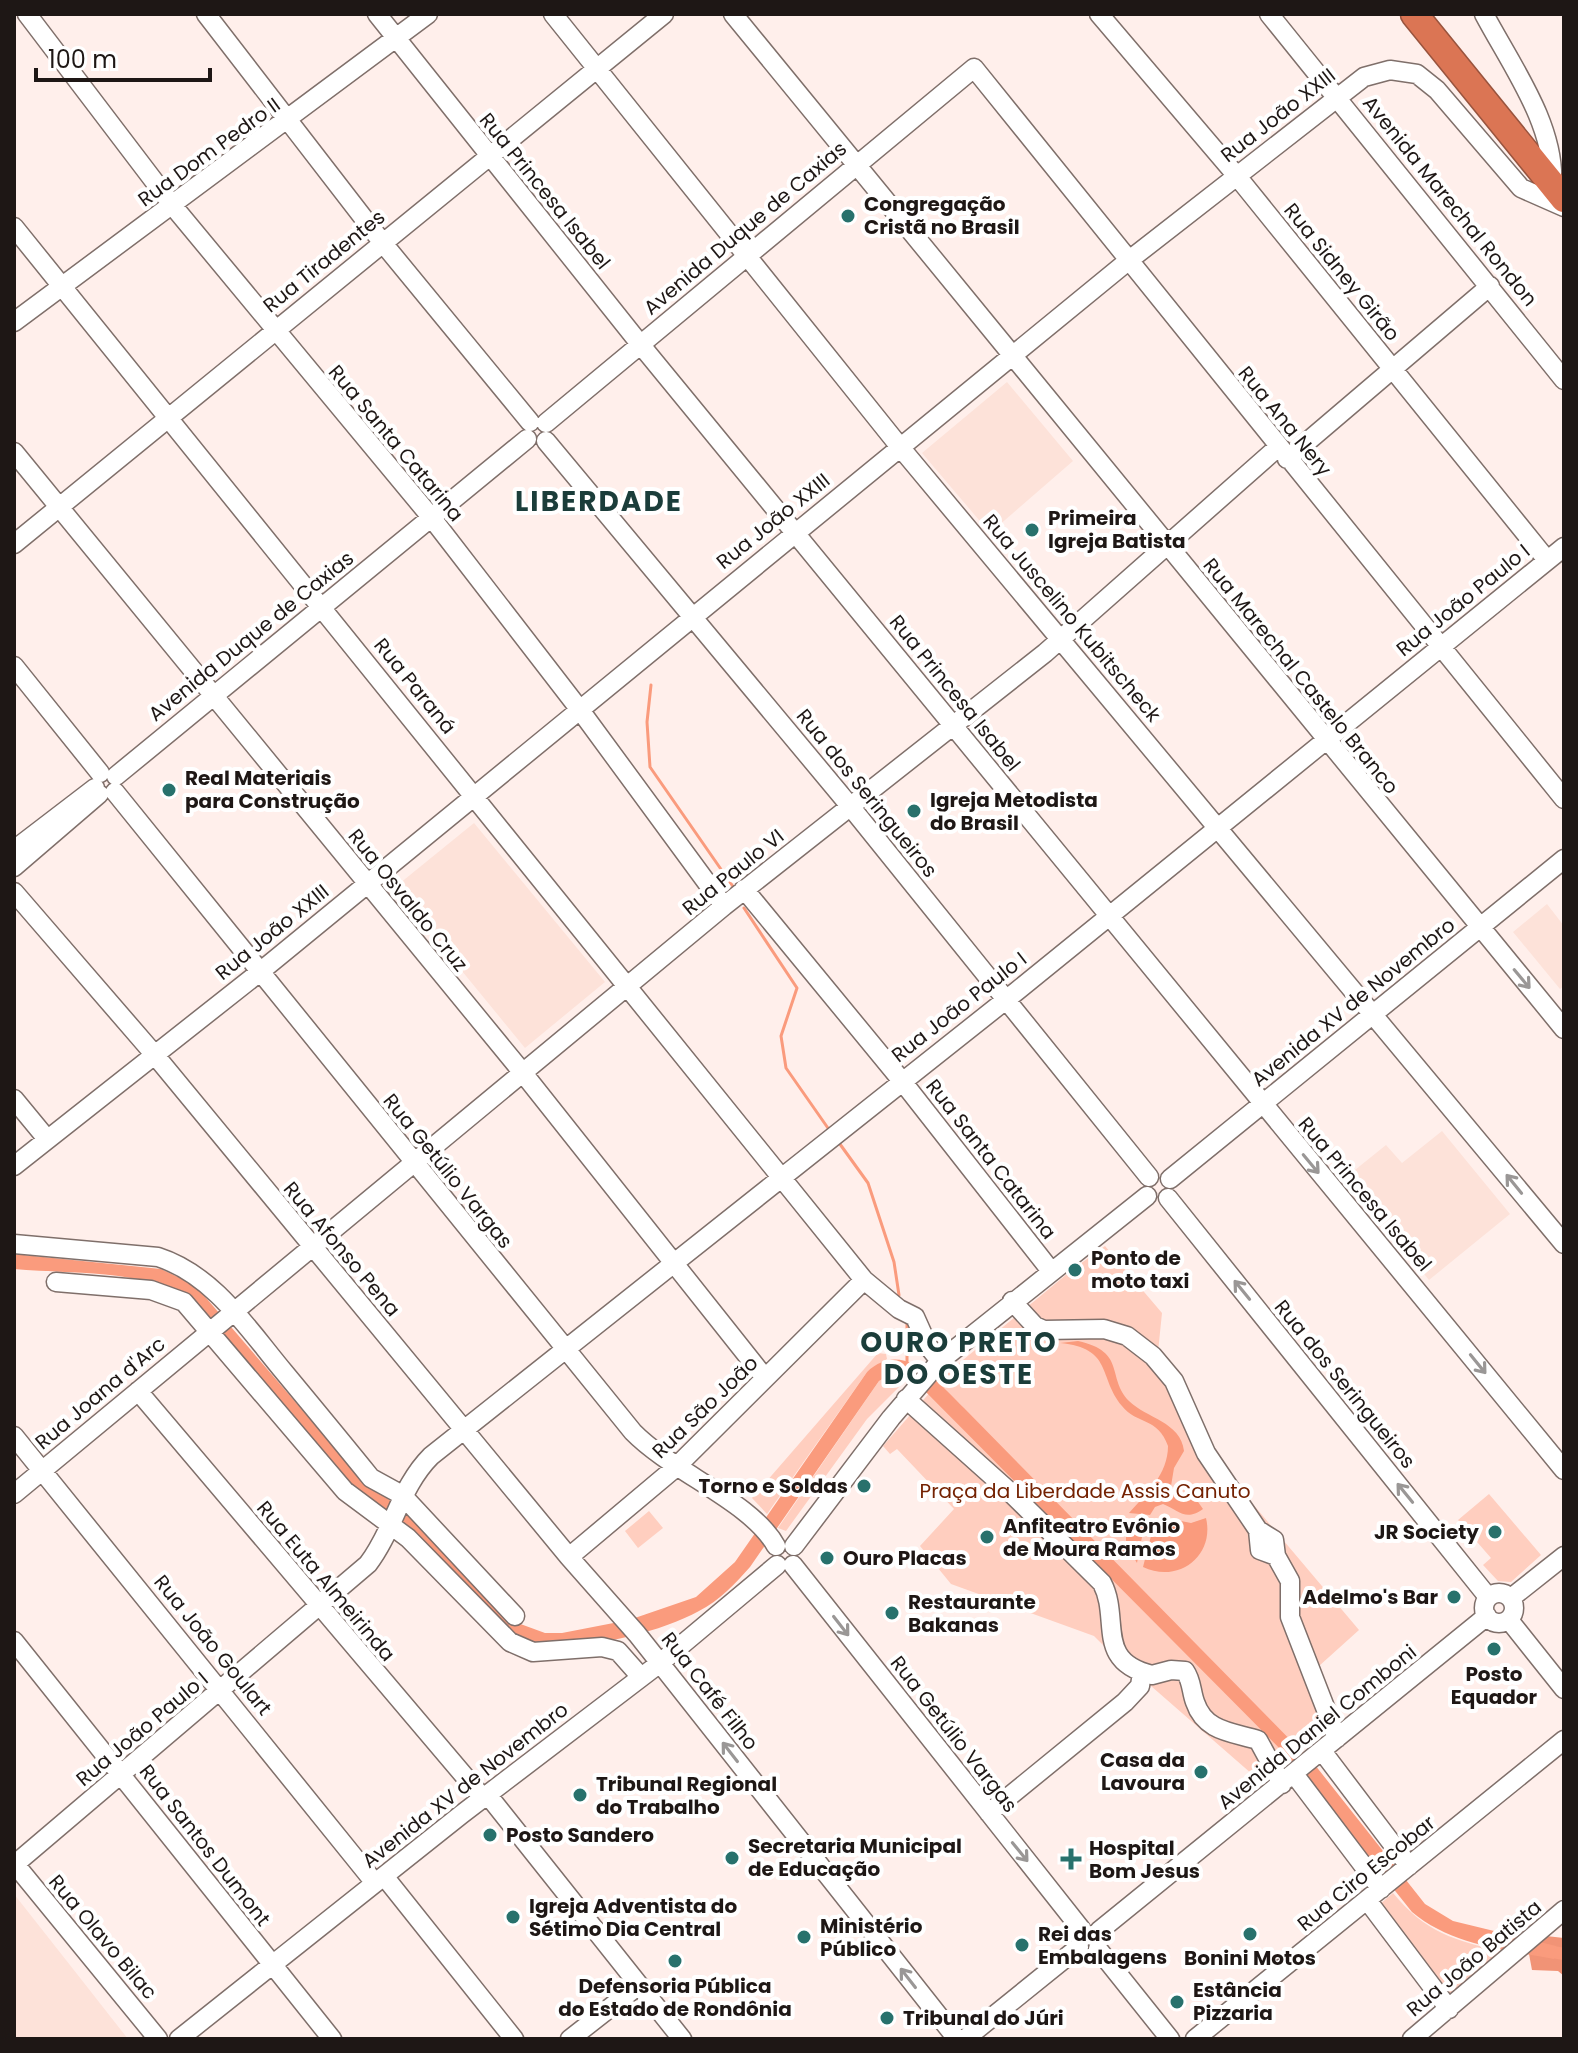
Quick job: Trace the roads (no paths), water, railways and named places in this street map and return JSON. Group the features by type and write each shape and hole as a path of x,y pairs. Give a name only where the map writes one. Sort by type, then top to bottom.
{"highway":[{"path":"1414,14 1559,183"}],"street":[{"name":"Rua dos Seringueiros","path":"206,14 382,242 850,806 1005,999 1148,1186"},
{"name":"Rua Princesa Isabel","path":"377,14 640,344 1564,1470"},
{"name":"Rua Dom Pedro II","path":"14,322 428,14"},
{"name":"Rua Juscelino Kubitscheck","path":"553,14 900,447 1564,1244"},
{"name":"Rua Tiradentes","path":"14,544 664,14"},
{"name":"Rua Marechal Castelo Branco","path":"733,14 1010,357 1564,1029"},
{"name":"Rua Sidney Girão","path":"1099,14 1236,175 1547,560"},
{"name":"Avenida Marechal Rondon","path":"1269,14 1564,380"},
{"path":"1484,14 1535,112 1559,183"},
{"name":"Rua Santa Catarina","path":"29,15 173,206 431,517 580,710 724,906"},
{"name":"Avenida Duque de Caxias","path":"14,867 105,785 974,68"},
{"name":"Rua Ana Nery","path":"974,68 1282,454 1564,799"},
{"name":"Rua João XXIII","path":"14,1166 261,971 1128,261 1338,97 1373,74 1399,70 1417,74 1437,90 1521,188 1559,183"},
{"name":"Rua Paraná","path":"14,227 167,420 322,605 630,985 864,1280 899,1309 915,1317 923,1380 1010,1492 1096,1577 1107,1594 1109,1633 1116,1652 1142,1672"},
{"name":"Rua Paulo VI","path":"221,1321 744,889 1061,639 1167,546 1392,370 1490,286"},
{"name":"Rua Osvaldo Cruz","path":"14,452 523,1073 765,1378"},
{"name":"Rua João Paulo I","path":"14,1864 223,1691 368,1564 424,1463 1564,547"},
{"name":"Rua Getúlio Vargas","path":"14,666 105,785 261,971 413,1164 633,1432 675,1468 759,1524 1170,2039"},
{"name":"Avenida Duque de Caxias","path":"14,850 105,785"},
{"name":"Avenida XV de Novembro","path":"1170,1179 1564,859"},
{"name":"Rua Santa Catarina","path":"744,889 902,1081 1051,1271"},
{"name":"Rua Afonso Pena","path":"14,892 154,1054 463,1430 637,1634"},
{"path":"14,1099 47,1139"},
{"path":"1162,1174 1170,1179 1173,1187 1168,1198 1159,1202 1148,1186 1162,1174"},
{"name":"Avenida XV de Novembro","path":"179,2039 485,1796 660,1663 783,1552 923,1380 1148,1186"},
{"name":"Rua dos Seringueiros","path":"1168,1198 1488,1597"},
{"path":"14,1244 158,1257 177,1263 199,1277 221,1321 345,1491 396,1512 515,1616"},
{"name":"Rua São João","path":"569,1557 675,1468 864,1280"},
{"path":"56,1282 164,1293 221,1321 371,1478 396,1512 408,1538 510,1642 533,1652 602,1647 618,1651 641,1677"},
{"path":"1012,1301 1035,1326 1044,1330 1104,1329 1127,1336 1153,1356 1174,1381 1206,1453 1258,1530 1274,1540 1276,1556 1290,1581 1290,1617 1318,1690 1310,1760 1379,1891 1449,2009"},
{"name":"Rua Joana d'Arc","path":"14,1494 221,1321"},
{"name":"Rua Euta Almeirinda","path":"138,1391 319,1609 485,1796 682,2039"},
{"name":"Rua João Goulart","path":"14,1436 514,2039"},
{"path":"1511,1598 1564,1556"},
{"path":"1502,1593 1511,1598 1515,1607 1509,1620 1500,1623 1487,1616 1484,1607 1488,1597 1502,1593"},
{"name":"Avenida Daniel Comboni","path":"965,2039 1487,1616"},
{"path":"1509,1620 1564,1689"},
{"name":"Rua Café Filho","path":"637,1634 957,2039"},
{"name":"Rua Santos Dumont","path":"14,1641 332,2039"},
{"path":"989,1813 1125,1702 1140,1686 1142,1672 1185,1671 1201,1715 1213,1727 1310,1760 1406,1868"},
{"name":"Rua Ciro Escobar","path":"1195,2039 1564,1740"},
{"name":"Rua Olavo Bilac","path":"14,1864 158,2039"},
{"name":"Rua João Batista","path":"1412,2039 1564,1910"},
{"path":"570,2039 639,1985"}],"waterway":[{"path":"651,685 647,722 650,767 734,888"},
{"path":"744,908 797,988 781,1036 786,1068 830,1131"},
{"path":"837,1140 868,1183 894,1262 899,1295"},
{"path":"907,1323 907,1363"},
{"path":"1542,1950 1564,1954"}],"place":[{"name":"Congregação Cristã no Brasil","path":"848,216"},
{"name":"Primeira Igreja Batista","path":"1032,530"},
{"name":"Real Materiais para Construção","path":"169,790"},
{"name":"Igreja Metodista do Brasil","path":"914,811"},
{"name":"Ponto de moto taxi","path":"1075,1270"},
{"name":"Torno e Soldas","path":"864,1486"},
{"name":"JR Society","path":"1495,1532"},
{"name":"Anfiteatro Evônio de Moura Ramos","path":"987,1537"},
{"name":"Ouro Placas","path":"827,1558"},
{"name":"Adelmo's Bar","path":"1454,1597"},
{"name":"Restaurante Bakanas","path":"892,1613"},
{"name":"Posto Equador","path":"1494,1649"},
{"name":"Casa da Lavoura","path":"1201,1772"},
{"name":"Tribunal Regional do Trabalho","path":"580,1795"},
{"name":"Posto Sandero","path":"490,1835"},
{"name":"Secretaria Municipal de Educação","path":"732,1858"},
{"name":"Hospital Bom Jesus","path":"1071,1859"},
{"name":"Igreja Adventista do Sétimo Dia Central","path":"513,1917"},
{"name":"Bonini Motos","path":"1250,1934"},
{"name":"Ministério Público","path":"804,1937"},
{"name":"Rei das Embalagens","path":"1022,1945"},
{"name":"Defensoria Pública do Estado de Rondônia","path":"675,1961"},
{"name":"Estância Pizzaria","path":"1177,2002"},
{"name":"Tribunal do Júri","path":"887,2018"}],"district":[{"name":"LIBERDADE","path":"599,501"},
{"name":"OURO PRETO DO OESTE","path":"959,1358"}],"park label":[{"name":"Praça da Liberdade Assis Canuto","path":"1085,1491"}]}
